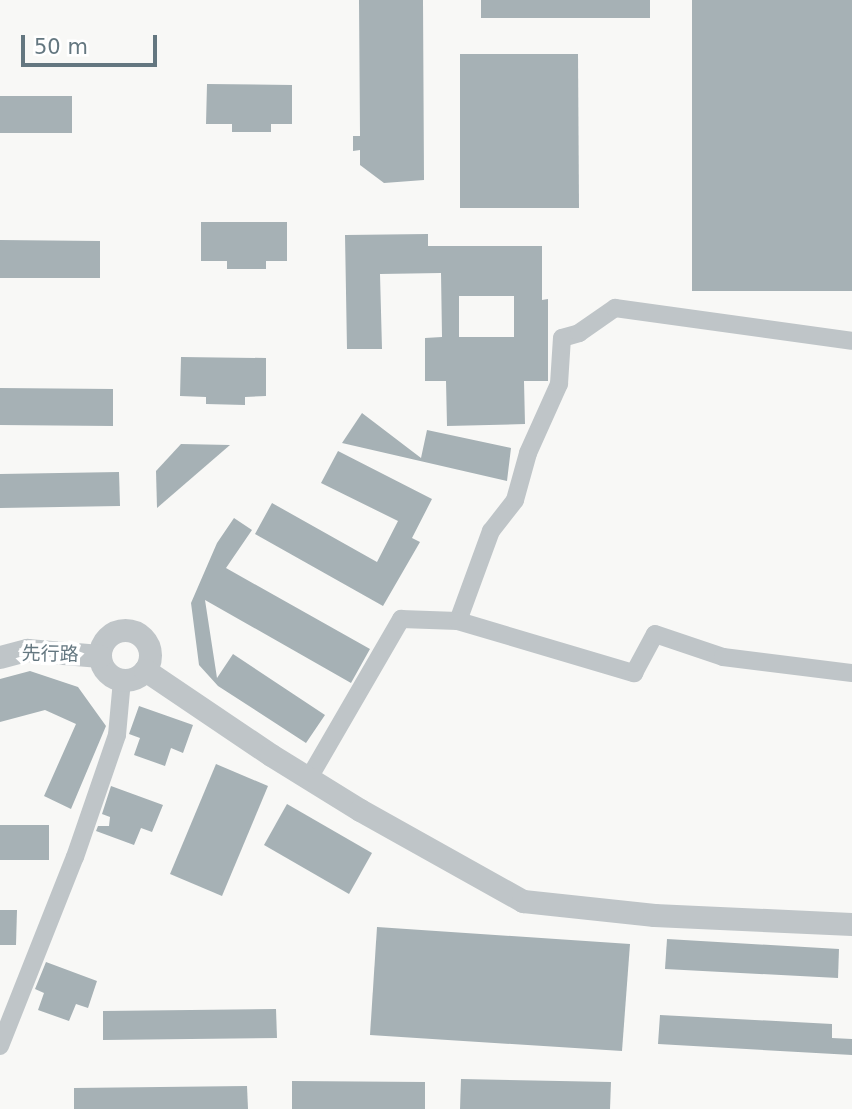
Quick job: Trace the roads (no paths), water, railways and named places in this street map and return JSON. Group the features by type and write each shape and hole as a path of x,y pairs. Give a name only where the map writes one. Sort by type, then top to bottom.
{"street":[{"path":"458,621 491,531 516,500 528,453 559,384 562,338 579,333 615,308 852,341"},
{"path":"309,778 401,619 458,621 634,673 655,634 723,657 852,673"},
{"path":"118,630 139,634 147,643 150,653 145,670 131,679 122,680 106,672 100,656 102,645 108,636 118,630"},
{"name":"先行路","path":"0,657 27,650 100,656"},
{"path":"145,670 309,778 523,901 654,915 852,924"},
{"path":"0,1046 75,857 117,735 122,680"}]}
